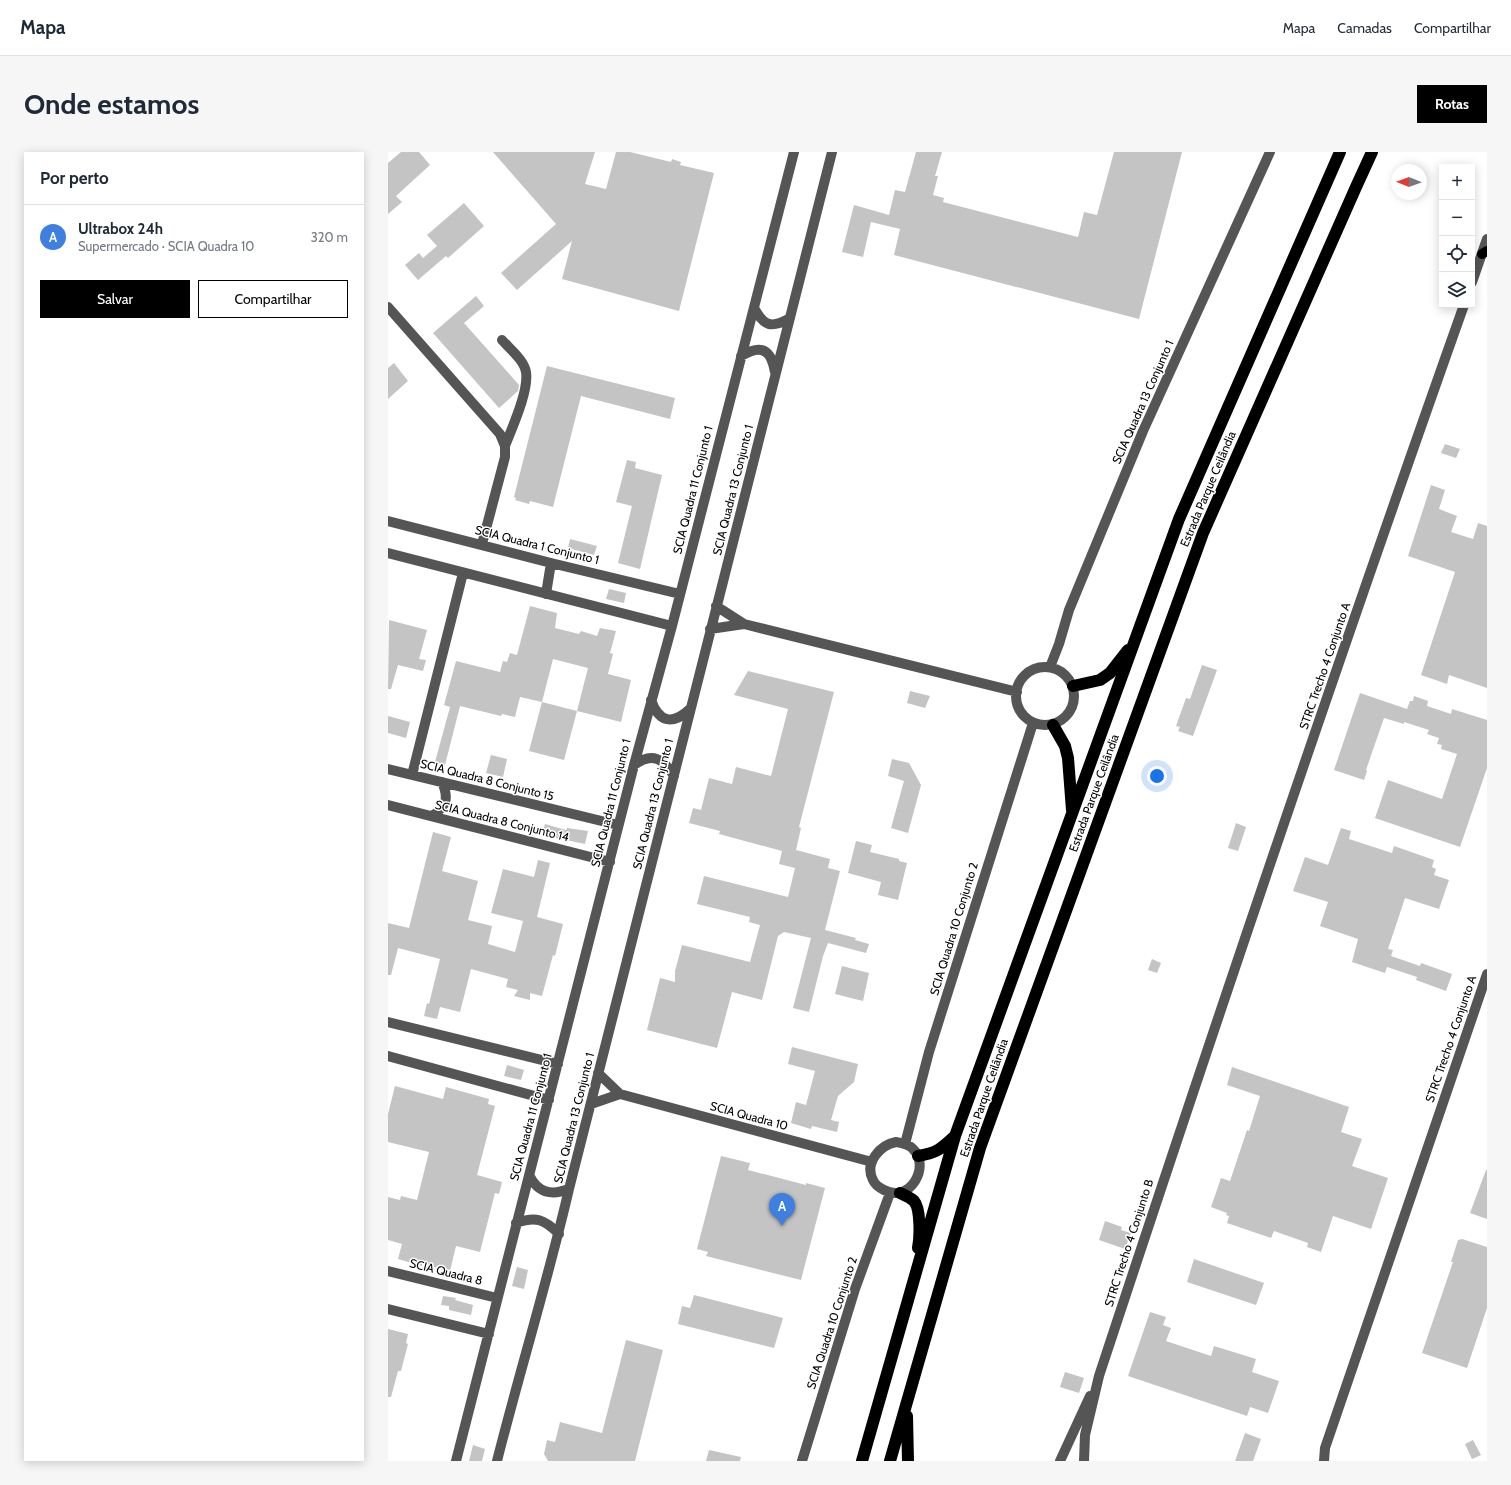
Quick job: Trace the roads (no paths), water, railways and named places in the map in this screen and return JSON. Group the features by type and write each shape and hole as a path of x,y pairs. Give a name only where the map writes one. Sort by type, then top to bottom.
{"highway":[{"name":"Estrada Parque Ceilândia","path":"862,1461 955,1136 1135,641 1180,519 1340,152"},
{"name":"Estrada Parque Ceilândia","path":"890,1461 980,1148 1203,534 1372,152"},
{"path":"1073,686 1100,680 1110,672 1135,641"},
{"path":"1053,725 1065,746 1068,758 1072,814"},
{"path":"918,1156 932,1154 955,1136"},
{"path":"895,1193 914,1201 918,1209 919,1240 915,1278"},
{"path":"906,1404 908,1461"}],"street":[{"name":"SCIA Quadra 11 Conjunto 1","path":"456,1461 610,862 650,700 672,626 794,152"},
{"name":"SCIA Quadra 13 Conjunto 1","path":"497,1461 559,1234 710,629 832,152"},
{"name":"SCIA Quadra 13 Conjunto 1","path":"1050,667 1059,644 1069,610 1143,431 1270,152"},
{"path":"1475,274 1487,240"},
{"path":"388,307 500,434 505,446 505,457 482,544"},
{"path":"754,308 759,318 765,323 772,325 780,324 790,318"},
{"name":"STRC Trecho 4 Conjunto A","path":"1212,1036 1463,308"},
{"path":"502,340 521,361 526,372 526,386 514,425 505,446"},
{"path":"741,356 751,350 759,349 769,354 774,362 776,374"},
{"name":"SCIA Quadra 1 Conjunto 1","path":"388,521 551,563 680,594"},
{"path":"388,553 672,626"},
{"path":"546,594 551,563"},
{"name":"SCIA Quadra 8 Conjunto 15","path":"463,573 412,775 618,825"},
{"path":"716,606 744,624 1017,692"},
{"path":"710,629 744,624"},
{"path":"1050,667 1060,671 1068,678 1073,686 1075,698 1072,710 1064,719 1053,725 1043,726 1033,723 1024,716 1018,708 1016,698 1021,680 1026,674 1039,668 1050,667"},
{"path":"650,700 654,712 661,717 672,720 682,717 691,708"},
{"name":"SCIA Quadra 10 Conjunto 2","path":"905,1144 929,1052 1033,723"},
{"path":"634,765 642,759 652,757 661,760 674,776"},
{"path":"388,769 412,775"},
{"path":"432,816 440,810 446,802 446,792 442,782"},
{"name":"SCIA Quadra 8 Conjunto 14","path":"388,805 610,862"},
{"name":"STRC Trecho 4 Conjunto A","path":"1324,1461 1328,1441 1487,974"},
{"path":"388,1022 558,1064"},
{"name":"STRC Trecho 4 Conjunto B","path":"1084,1461 1085,1435 1099,1376 1212,1036"},
{"path":"388,1056 549,1100"},
{"name":"SCIA Quadra 10","path":"598,1073 620,1094 872,1162"},
{"path":"591,1104 620,1094"},
{"path":"896,1142 905,1144 913,1148 918,1156 920,1168 916,1180 908,1190 895,1193 882,1189 874,1183 870,1175 873,1158 886,1145 896,1142"},
{"path":"529,1175 534,1184 540,1189 551,1192 560,1192 569,1189"},
{"name":"SCIA Quadra 10 Conjunto 2","path":"802,1461 855,1289 895,1193"},
{"path":"516,1223 528,1219 537,1219 549,1224 559,1234"},
{"name":"SCIA Quadra 8","path":"388,1271 497,1298"},
{"path":"388,1309 489,1334"},
{"path":"1060,1461 1099,1376"}],"place":[{"name":"Ultrabox 24h","path":"782,1226"}]}
